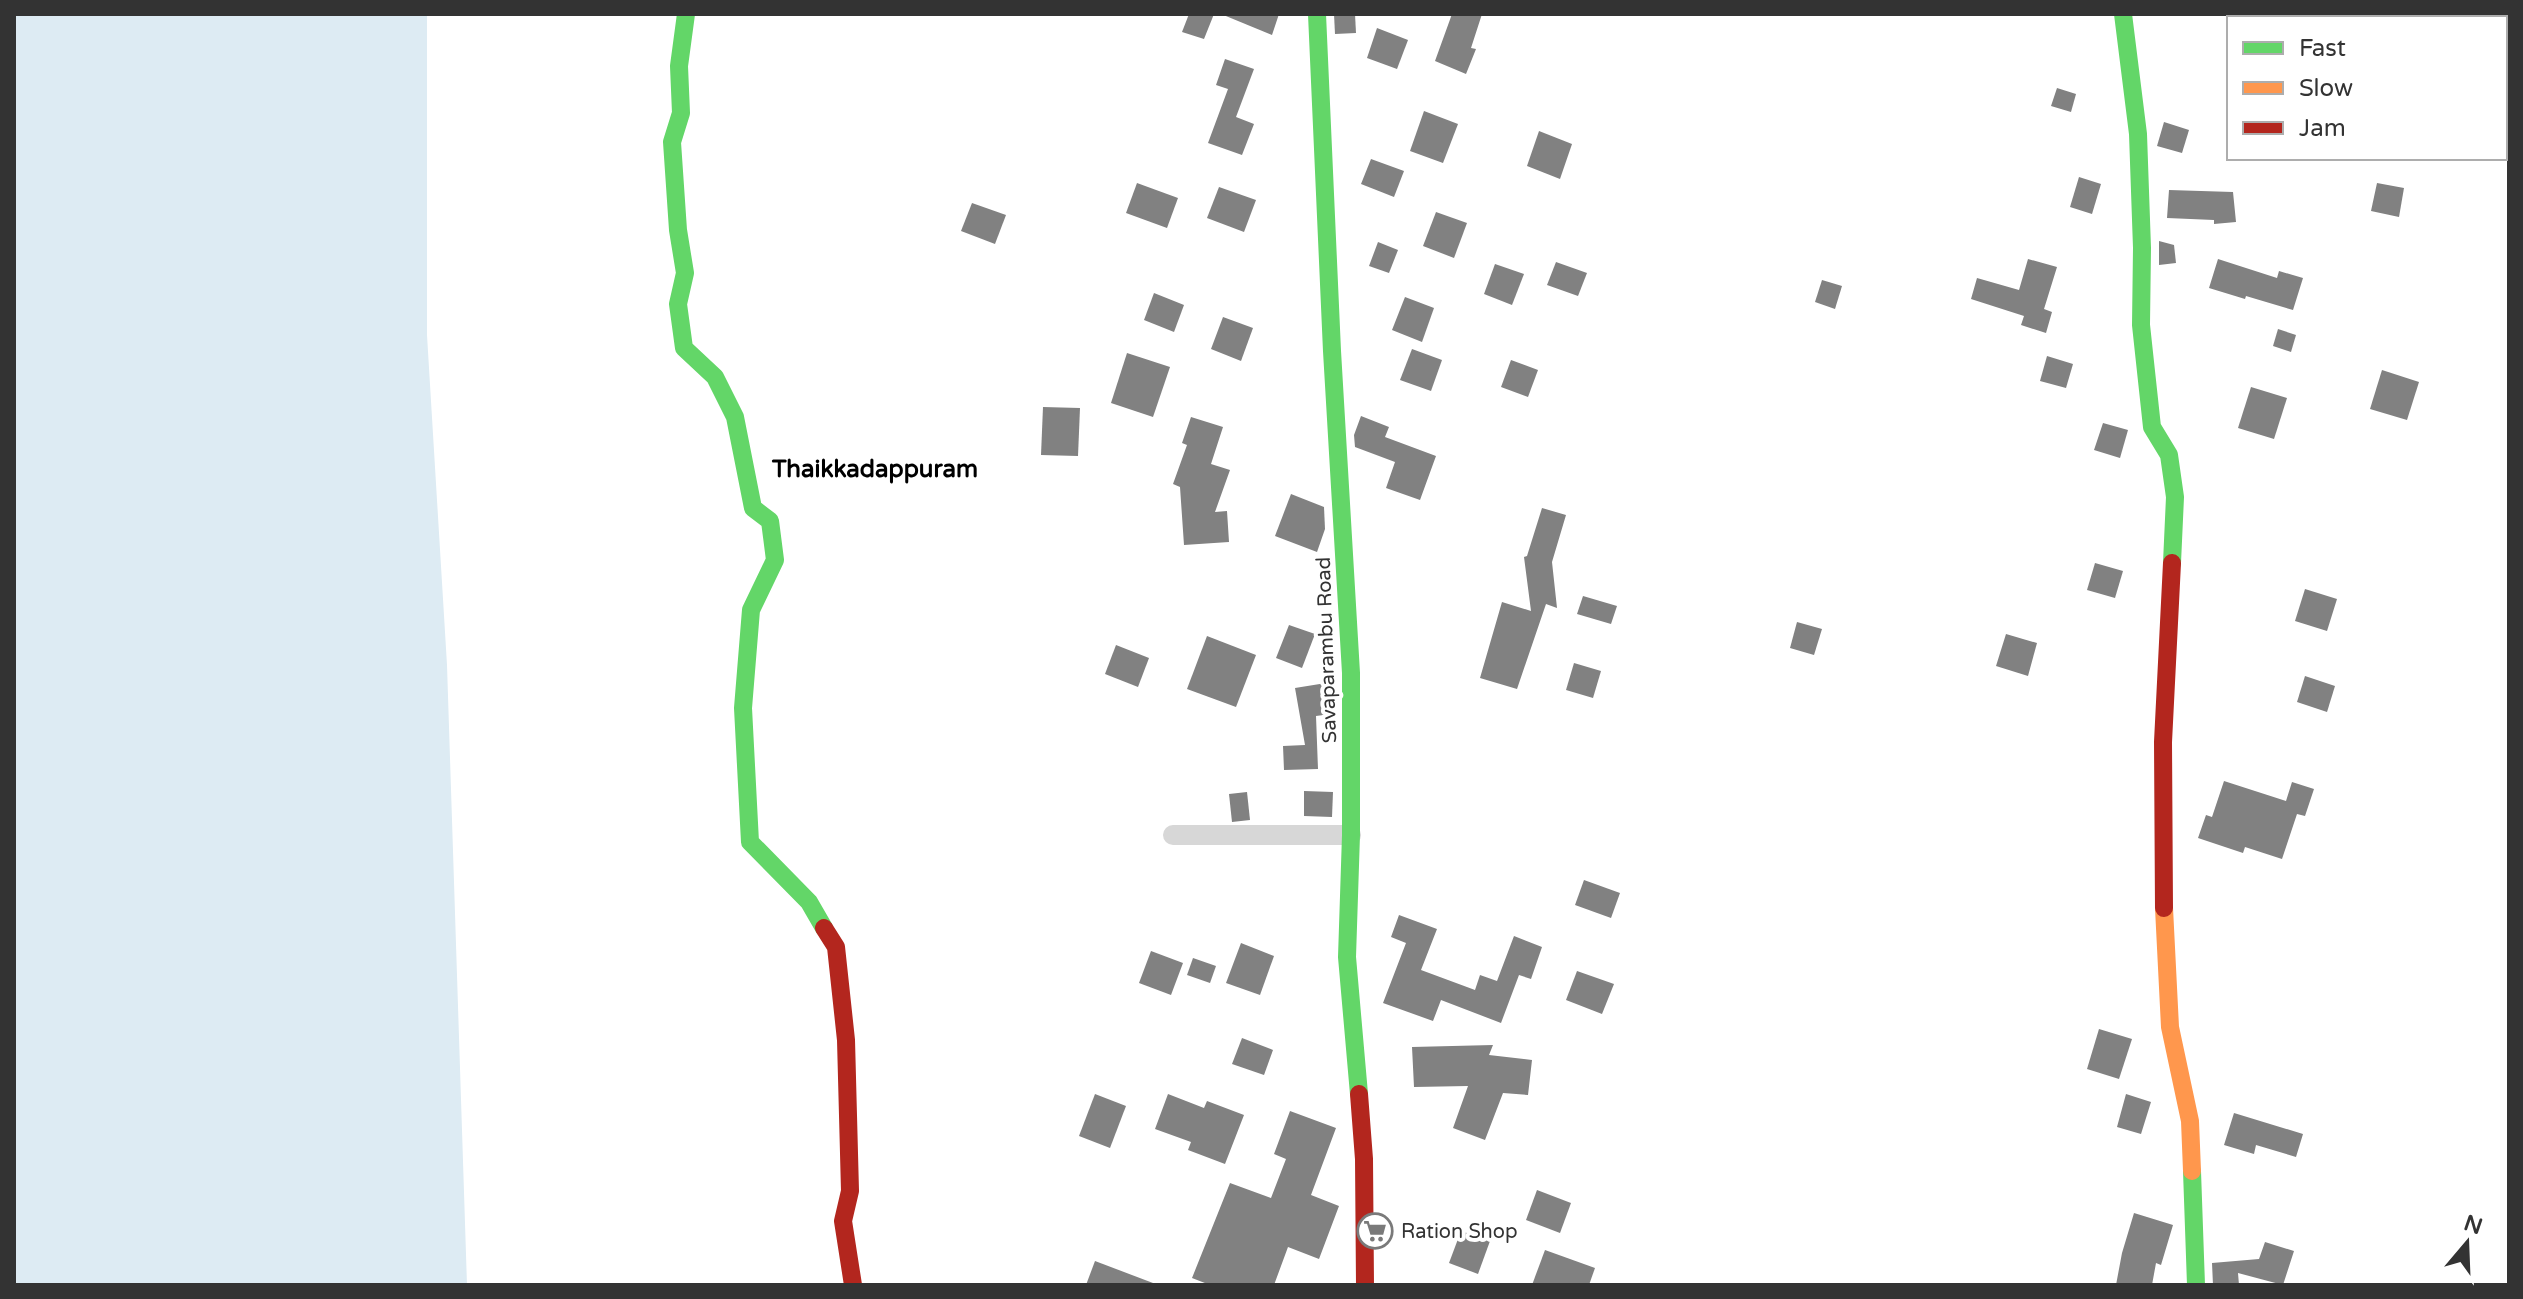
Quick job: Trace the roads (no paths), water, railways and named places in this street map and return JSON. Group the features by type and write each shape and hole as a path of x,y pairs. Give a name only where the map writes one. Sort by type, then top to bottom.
{"street":[{"path":"686,14 679,66 681,113 672,142 678,230 685,273 678,304 684,348 715,377 735,417 753,508 770,521 775,560 751,610 743,708 750,842 809,902 836,947 846,1040 849,1146 850,1191 843,1221 853,1285"},
{"name":"Savaparambu Road","path":"1317,14 1351,673 1347,957 1364,1159 1365,1285"},
{"path":"2123,14 2138,134 2141,325 2152,427 2169,455 2175,497 2163,742 2162,877 2170,1027 2190,1121 2196,1285"},
{"path":"1173,835 1351,835"}],"place":[{"name":"Ration Shop","path":"1375,1231"}],"district":[{"name":"Thaikkadappuram","path":"875,469"}]}
